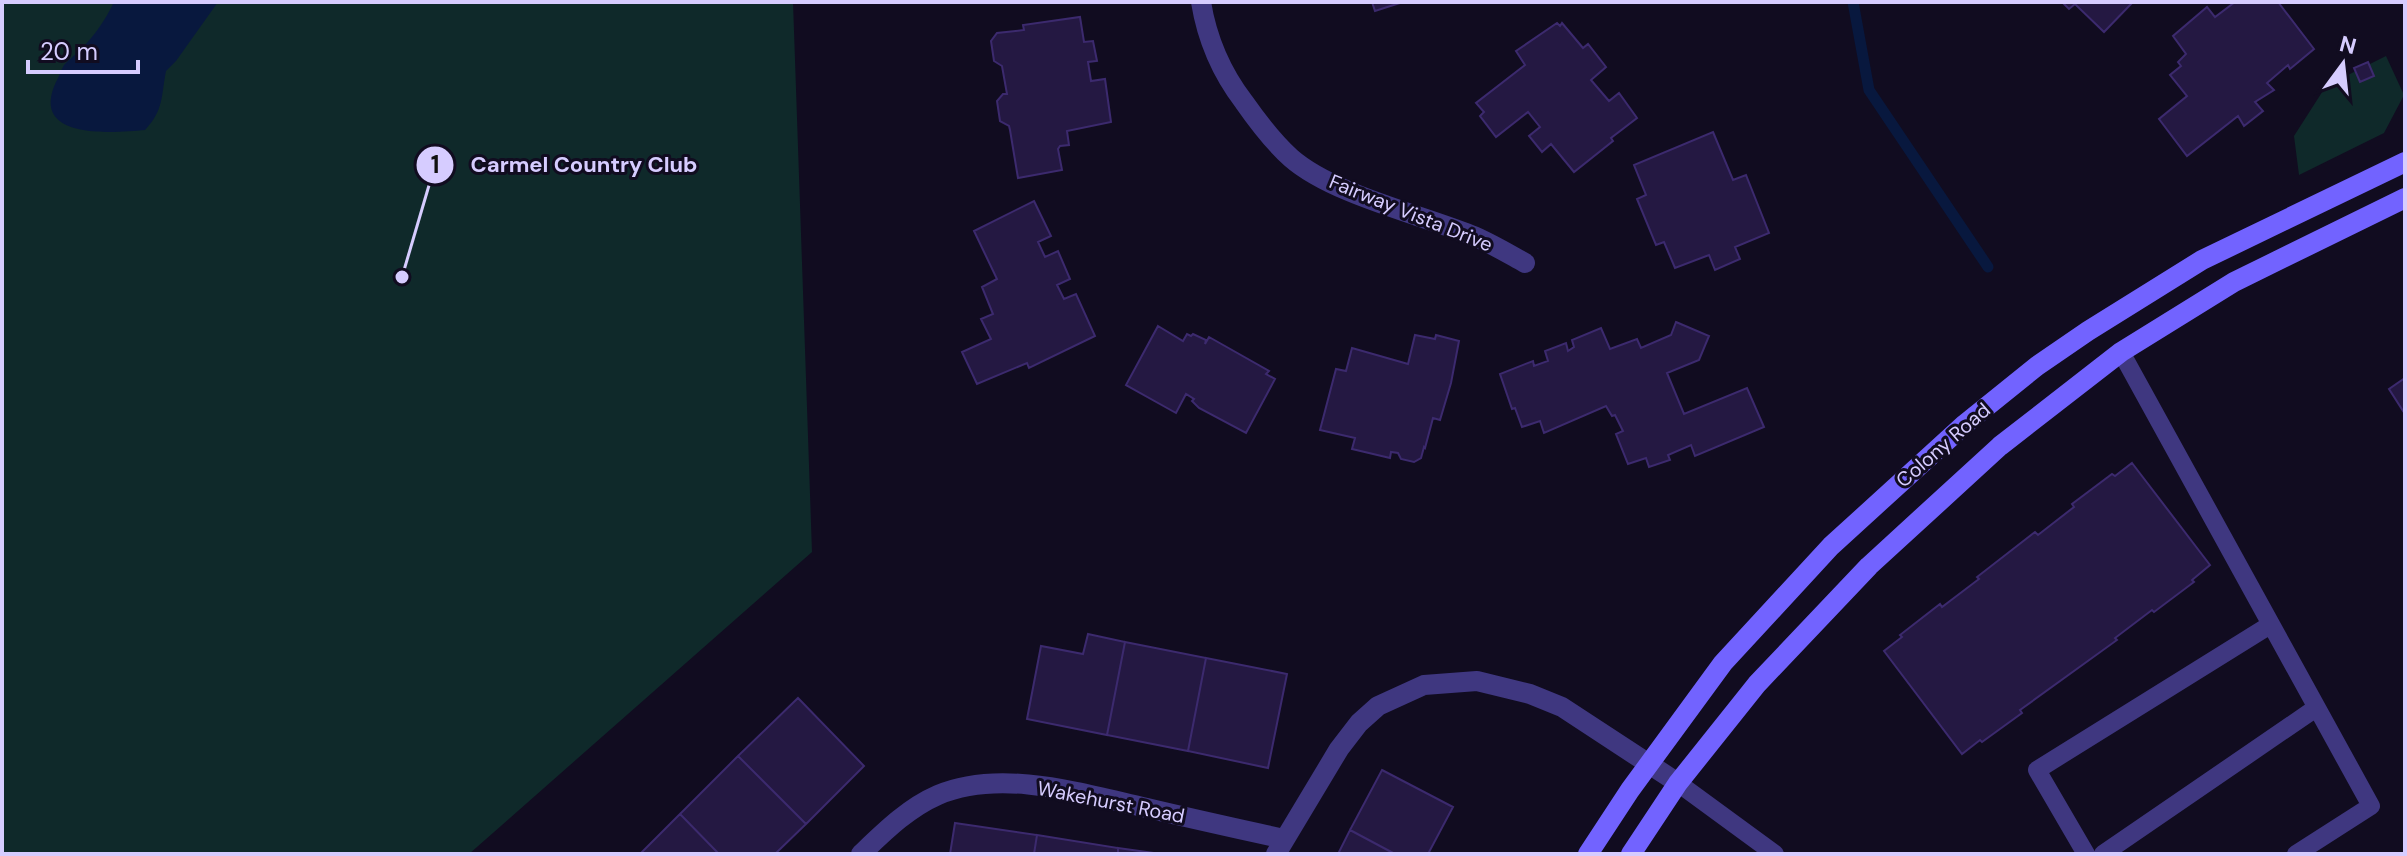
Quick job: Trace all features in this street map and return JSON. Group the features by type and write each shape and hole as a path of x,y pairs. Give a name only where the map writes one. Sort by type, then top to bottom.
{"main road":[{"name":"Colony Road","path":"1588,854 1723,663 1831,546 1965,424 2088,331 2202,260 2405,162"},
{"name":"Colony Road","path":"1631,854 1678,783 1757,684 1869,566 2000,446 2121,352 2234,282 2405,198"}],"street":[{"name":"Fairway Vista Drive","path":"1201,2 1204,26 1217,60 1266,132 1293,160 1329,181 1474,236 1525,263"},
{"name":"Wakehurst Road","path":"861,854 911,810 939,795 971,786 1015,783 1070,791 1280,846 1339,749 1359,723 1378,706 1424,685 1477,681 1530,694 1562,707 1678,783"}],"lane":[{"path":"2121,352 2371,806 2296,854"},
{"path":"2086,854 2037,770 2270,625"},
{"path":"2103,854 2316,708"},
{"path":"1678,783 1775,854"}],"green space":[{"path":"2,2 793,2 812,552 469,854 2,854"},
{"path":"2386,56 2404,95 2384,133 2299,175 2294,136 2326,86"}],"water":[{"path":"114,2 218,2 166,71 159,109 145,130 113,132 78,129 63,123 54,114 51,101 56,82 64,65 96,32"}],"building":[{"path":"1372,2 1403,2 1375,11"},
{"path":"2062,2 2133,2 2104,32 2075,4 2069,9"},
{"path":"2235,2 2278,2 2314,49 2267,83 2274,90 2255,102 2263,111 2244,126 2238,116 2187,156 2159,119 2187,96 2170,75 2181,66 2178,62 2186,54 2173,36 2207,7 2215,17"},
{"path":"1080,17 1084,42 1093,41 1097,61 1088,62 1091,81 1105,79 1111,122 1067,131 1069,145 1058,149 1062,170 1018,178 1009,126 1000,121 997,101 1007,94 1002,66 994,61 991,41 997,33 1024,30 1023,25"},
{"path":"1557,23 1560,26 1562,23 1583,48 1588,44 1606,67 1591,80 1609,101 1619,93 1637,118 1574,172 1551,144 1542,152 1529,136 1540,127 1528,112 1496,137 1480,116 1484,112 1476,103 1525,65 1516,51"},
{"path":"2368,62 2374,76 2360,82 2354,68"},
{"path":"1713,132 1733,180 1746,175 1769,233 1735,247 1740,259 1715,270 1709,255 1675,268 1664,242 1656,245 1637,199 1646,195 1634,165"},
{"path":"1034,201 1051,236 1038,242 1045,257 1058,251 1070,279 1057,285 1064,299 1076,294 1095,336 1029,368 1027,363 977,384 962,352 991,339 981,319 993,314 982,287 997,279 974,231"},
{"path":"1676,322 1709,336 1699,360 1667,373 1684,414 1747,388 1764,427 1695,456 1691,445 1668,455 1670,460 1649,467 1646,458 1628,464 1616,434 1623,431 1606,406 1544,433 1540,421 1522,427 1500,374 1533,361 1534,366 1548,361 1545,351 1566,343 1568,351 1574,347 1572,340 1601,328 1610,349 1637,339 1641,348 1671,335"},
{"path":"1158,326 1183,341 1187,334 1193,334 1206,340 1205,344 1209,337 1269,371 1266,374 1275,379 1246,433 1199,408 1192,401 1194,399 1186,394 1176,413 1126,385"},
{"path":"1415,335 1435,339 1436,335 1459,341 1440,420 1433,418 1421,458 1414,462 1401,459 1398,453 1391,452 1390,458 1352,449 1355,438 1320,430 1336,369 1346,371 1352,348 1408,364"},
{"path":"2405,378 2405,414 2389,389"},
{"path":"2132,463 2210,565 2192,580 2194,582 2020,710 2022,713 1962,754 1884,651 1940,604 1942,607 2035,532 2038,535 2074,507 2072,504"},
{"path":"1088,634 1125,642 1107,735 1027,719 1041,646 1083,654"},
{"path":"1125,642 1206,658 1188,751 1107,735"},
{"path":"1206,658 1287,674 1268,768 1188,751"},
{"path":"798,698 864,766 806,824 738,756"},
{"path":"738,756 806,824 775,854 719,854 680,814"},
{"path":"1382,770 1453,807 1428,854 1395,854 1350,830"},
{"path":"680,814 719,854 640,854"},
{"path":"955,823 1037,835 1034,854 950,854"},
{"path":"1350,830 1395,854 1338,854"},
{"path":"1037,835 1118,848 1118,854 1034,854"},
{"path":"1118,848 1161,854 1118,854"}],"waterway":[{"path":"1853,2 1869,90 1988,267"}],"place":[{"name":"Carmel Country Club","path":"402,277"}]}
